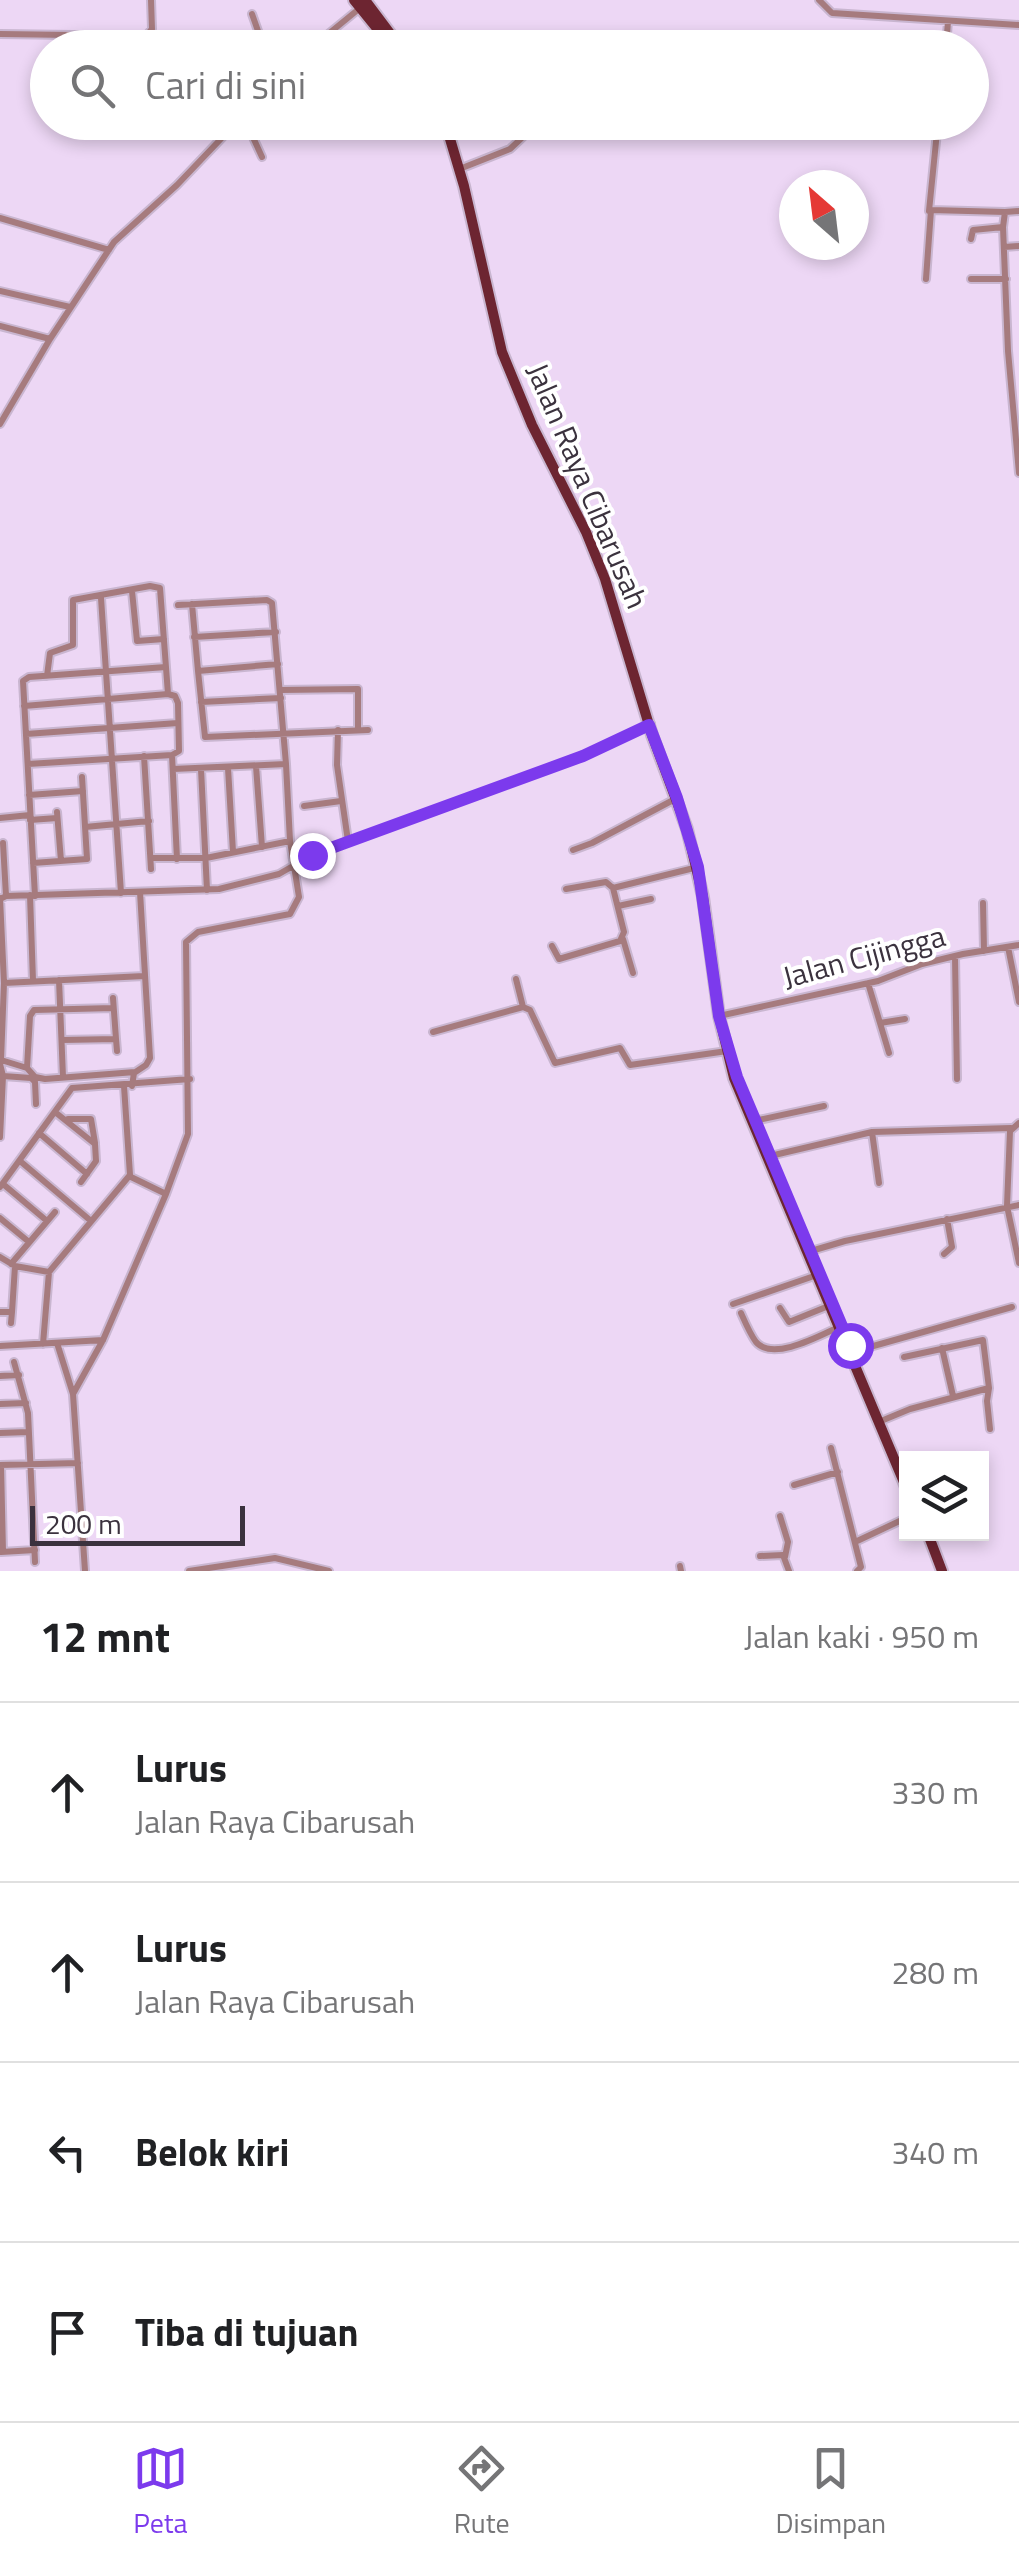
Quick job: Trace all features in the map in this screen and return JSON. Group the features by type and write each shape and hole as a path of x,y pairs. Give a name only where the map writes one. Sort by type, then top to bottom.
{"main road":[{"path":"361,3 381,30"},
{"path":"361,3 385,30"},
{"name":"Jalan Raya Cibarusah","path":"451,140 502,352 532,425 598,562 698,867 720,1016 739,1092 899,1466"},
{"name":"Jalan Raya Cibarusah","path":"452,140 504,350 608,578 652,730"},
{"name":"Jalan Raya Cibarusah","path":"659,751 679,796 700,866 720,1016 737,1077 899,1466"},
{"path":"930,1541 941,1571"}],"street":[{"path":"150,30 151,0"},
{"path":"332,30 361,3"},
{"path":"821,3 832,13 1019,26"},
{"path":"252,14 258,30"},
{"path":"947,30 948,20"},
{"path":"0,34 30,35"},
{"path":"0,424 109,250 219,140"},
{"path":"254,140 262,157"},
{"path":"462,168 510,149 520,140"},
{"path":"926,279 936,140"},
{"path":"929,212 1019,211"},
{"path":"1005,212 1019,473"},
{"path":"0,218 109,250"},
{"path":"971,238 973,230 1004,228"},
{"path":"1004,247 1019,246"},
{"path":"971,280 1019,288"},
{"path":"0,291 70,308"},
{"path":"0,326 50,339"},
{"path":"47,676 50,653 73,645 72,602 150,586 160,588 168,694"},
{"path":"132,591 136,642 164,639"},
{"path":"102,598 121,893"},
{"path":"73,1394 103,1340 188,1134 186,942 198,932 290,914 299,897 290,841 274,608 267,600 178,605"},
{"path":"192,604 194,636 198,671 201,702 205,738 363,730 358,689 201,702"},
{"path":"194,636 276,632"},
{"path":"198,671 278,664"},
{"path":"33,981 23,681 30,677 166,667"},
{"path":"24,706 168,694 177,698 179,751 172,756 28,764"},
{"path":"26,734 178,723"},
{"path":"338,730 341,801 348,841"},
{"path":"2,898 207,890 295,874 307,857 652,730"},
{"path":"144,756 151,869"},
{"path":"172,756 177,860"},
{"path":"173,769 286,764"},
{"path":"256,766 262,847"},
{"path":"201,768 207,890"},
{"path":"228,768 233,852"},
{"path":"82,777 88,873"},
{"path":"29,795 83,791"},
{"path":"573,850 677,798"},
{"path":"304,806 341,801"},
{"path":"0,818 57,815 61,861"},
{"path":"86,827 149,821"},
{"path":"151,858 206,858 290,841"},
{"path":"13,842 2,843 1,1060 27,1068 38,1078 135,1072"},
{"path":"32,863 87,859"},
{"path":"613,888 698,867"},
{"path":"566,890 606,882 613,888 633,973"},
{"path":"43,1344 49,1272 130,1176 128,1086 135,1072 150,1058 140,892"},
{"path":"618,906 651,899"},
{"path":"982,903 984,951"},
{"path":"552,946 560,960 623,939"},
{"name":"Jalan Cijingga","path":"720,1016 868,983 955,956 1019,945"},
{"path":"1008,947 1019,1002"},
{"path":"955,956 957,1080"},
{"path":"4,982 144,976"},
{"path":"516,979 524,1007"},
{"path":"59,980 63,1077"},
{"path":"868,983 889,1053"},
{"path":"112,998 117,1051"},
{"path":"433,1032 524,1007 530,1010 555,1063 620,1048 630,1065 727,1051"},
{"path":"27,1068 32,1012 113,1008"},
{"path":"880,1023 904,1019"},
{"path":"62,1040 116,1039"},
{"path":"0,1064 0,1137"},
{"path":"3,1076 34,1080 36,1104"},
{"path":"47,1221 1,1186 70,1090 190,1079"},
{"path":"754,1120 824,1106"},
{"path":"54,1112 95,1144"},
{"path":"66,1119 91,1119 96,1161 81,1182"},
{"path":"770,1156 872,1132 1011,1128 1019,1122"},
{"path":"1011,1128 1007,1206 1019,1263"},
{"path":"872,1132 879,1183"},
{"path":"38,1134 87,1174"},
{"path":"20,1160 91,1221"},
{"path":"130,1176 166,1194"},
{"path":"811,1252 845,1241 1019,1204"},
{"path":"11,1323 13,1264 55,1212"},
{"path":"0,1218 29,1242"},
{"path":"944,1254 952,1244 947,1219"},
{"path":"0,1257 49,1272"},
{"path":"733,1304 818,1275"},
{"path":"0,1286 13,1286"},
{"path":"780,1308 789,1322 830,1305"},
{"path":"850,1348 1012,1308"},
{"path":"0,1312 12,1312"},
{"path":"740,1313 756,1341 765,1348 785,1348 839,1327"},
{"path":"0,1346 103,1340"},
{"path":"904,1357 982,1340 990,1429"},
{"path":"56,1343 73,1394 85,1571"},
{"path":"942,1348 953,1396"},
{"path":"14,1362 26,1403 35,1562"},
{"path":"0,1376 18,1375"},
{"path":"881,1421 989,1388"},
{"path":"0,1404 26,1403"},
{"path":"0,1433 28,1432"},
{"path":"831,1448 862,1566 857,1571"},
{"path":"34,1550 2,1552 0,1465 78,1463"},
{"path":"794,1484 838,1472"},
{"path":"780,1516 788,1542 788,1571"},
{"path":"855,1542 899,1521"},
{"path":"760,1556 785,1557"},
{"path":"189,1571 275,1558 328,1571"}],"route":[{"path":"312,855 583,756 649,725 698,867 719,1016 741,1090 850,1345"}]}
